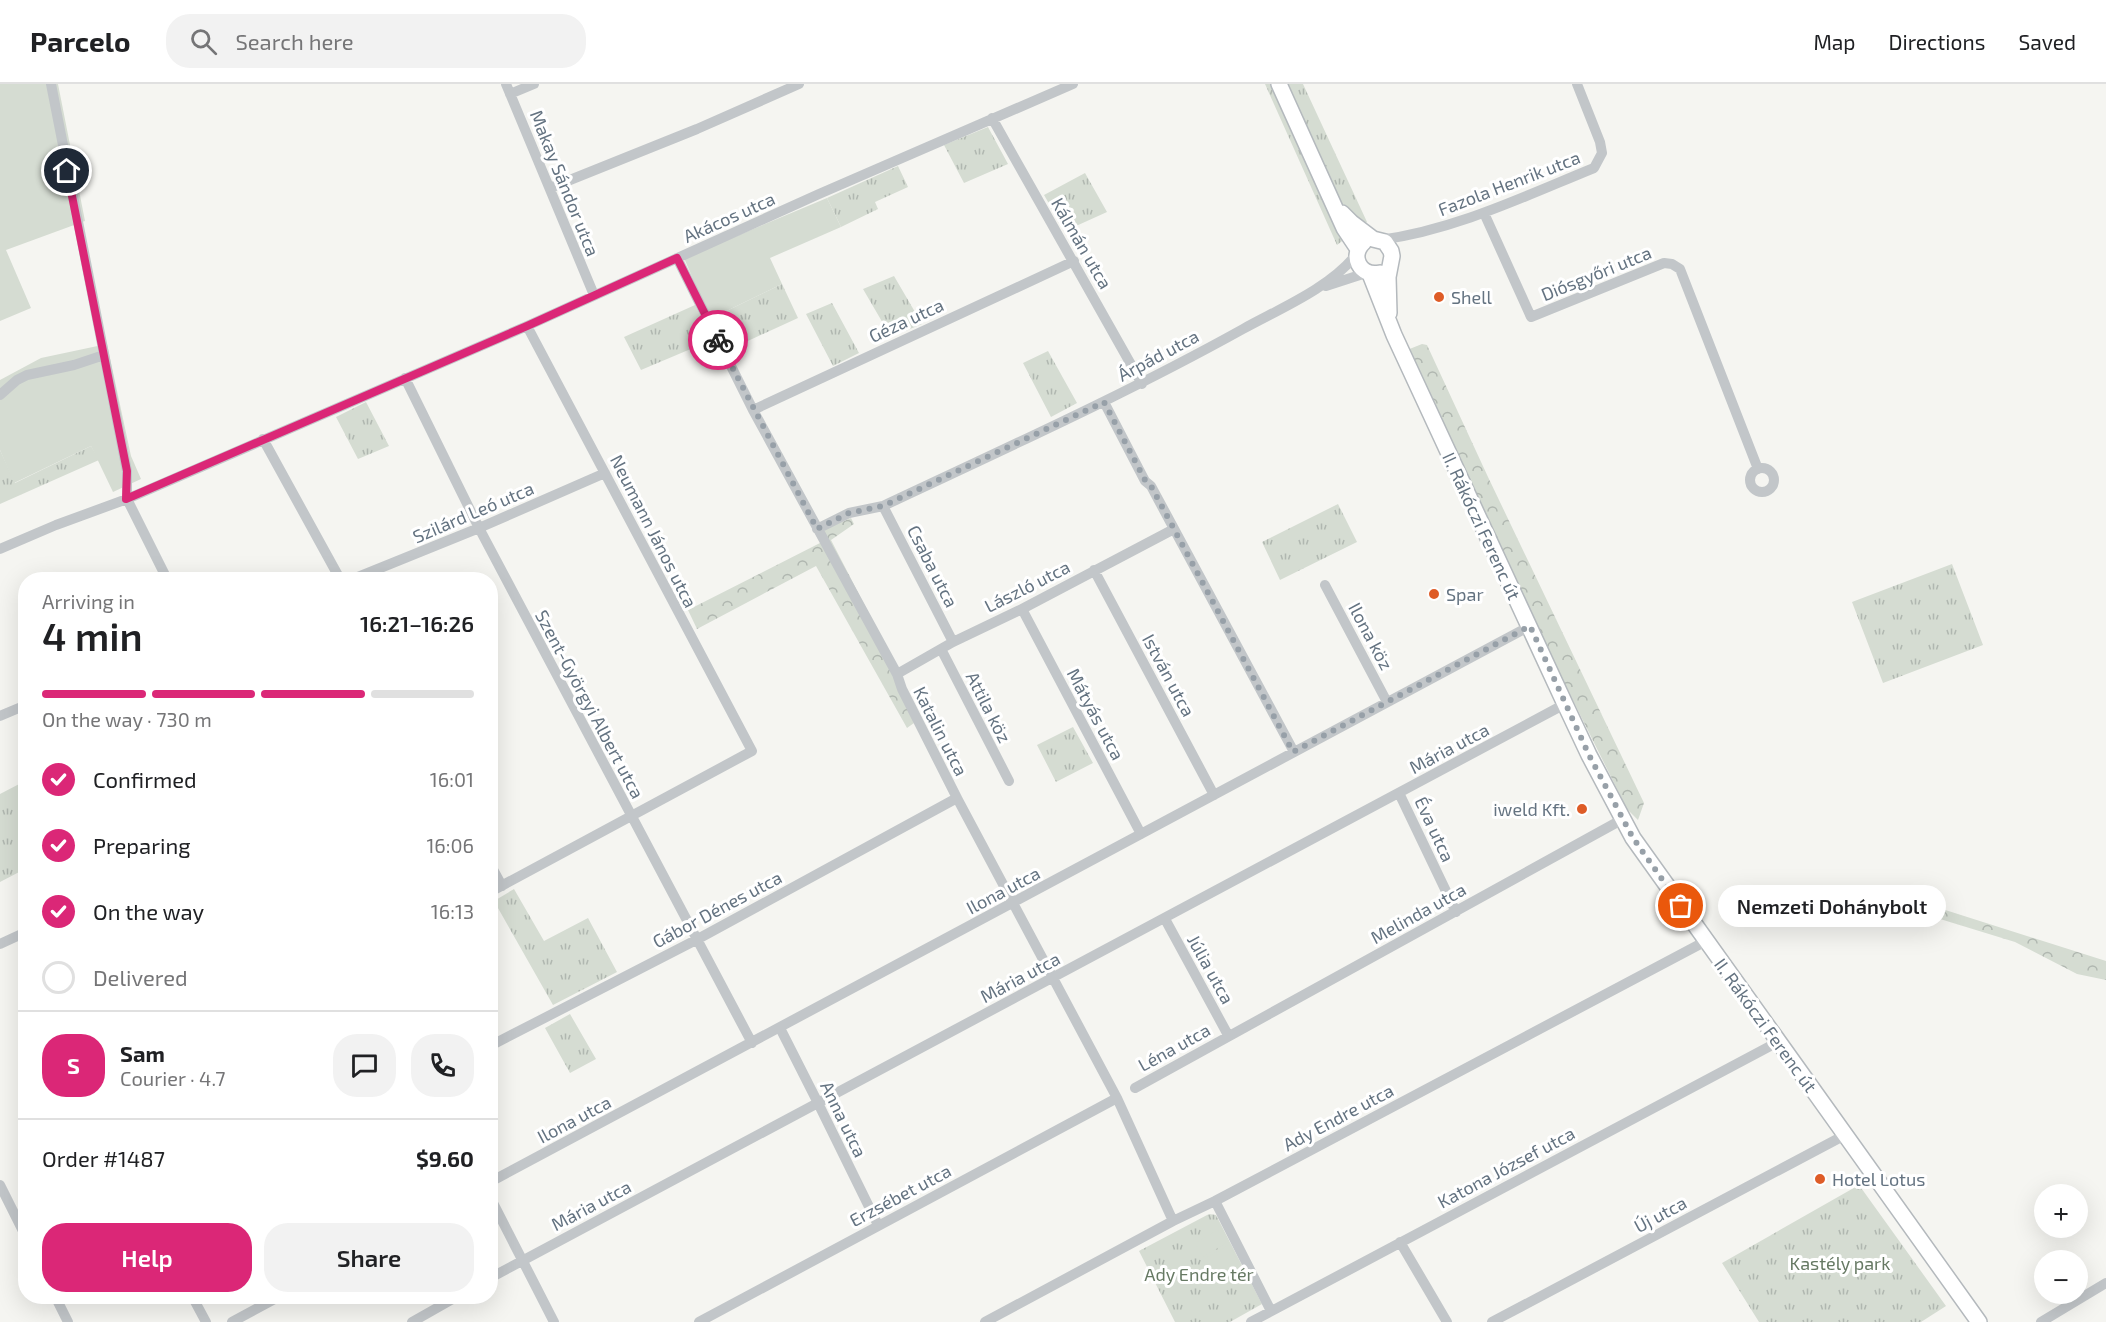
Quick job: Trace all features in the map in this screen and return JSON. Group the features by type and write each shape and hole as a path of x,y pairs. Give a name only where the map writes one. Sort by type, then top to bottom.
{"main road":[{"name":"II. Rákóczi Ferenc út","path":"1278,84 1357,252 1357,262 1368,274 1565,704 1623,819 1644,855 1979,1322"},
{"name":"II. Rákóczi Ferenc út","path":"1334,204 1352,223 1388,246 1390,324"},
{"path":"1357,252 1367,240 1377,239"},
{"path":"1368,274 1384,272 1390,261"}],"street":[{"path":"51,84 127,471 126,499 163,572"},
{"path":"508,89 534,84"},
{"path":"550,188 697,129 799,84"},
{"name":"Akácos utca","path":"0,549 126,499 527,326 992,118 1074,84"},
{"name":"Fazola Henrik utca","path":"1417,234 1484,213 1594,168 1602,153 1600,141 1577,84"},
{"name":"Makay Sándor utca","path":"508,89 594,295"},
{"name":"Kálmán utca","path":"992,118 1142,384"},
{"name":"Diósgyőri utca","path":"1484,213 1531,317 1664,263 1672,264 1680,269 1758,469"},
{"path":"1377,239 1417,234"},
{"path":"1390,261 1399,248 1417,234"},
{"name":"Árpád utca","path":"817,529 849,513 883,506 1142,384 1314,290 1347,266 1357,252"},
{"name":"Katalin utca","path":"677,258 753,410 897,674 902,689 957,798 1117,1098 1173,1221"},
{"name":"Géza utca","path":"753,410 1074,261"},
{"name":"Árpád utca","path":"1314,290 1368,274"},
{"name":"Neumann János utca","path":"527,326 752,751 631,817"},
{"path":"0,394 27,375 74,365 104,355"},
{"name":"Szent-Györgyi Albert utca","path":"405,378 479,528 752,1043"},
{"path":"1104,402 1293,752"},
{"path":"263,439 336,572"},
{"name":"Szilárd Leó utca","path":"370,572 605,473"},
{"name":"Csaba utca","path":"883,506 953,642"},
{"name":"László utca","path":"897,674 953,642 1174,530"},
{"name":"István utca","path":"1094,570 1214,795"},
{"name":"Ilona köz","path":"1325,585 1387,702"},
{"name":"Mátyás utca","path":"1022,609 1141,834"},
{"name":"Ilona utca","path":"498,1178 1530,626"},
{"name":"Attila köz","path":"941,649 1009,781"},
{"name":"Mária utca","path":"498,1274 1565,704"},
{"path":"0,716 18,708"},
{"name":"Éva utca","path":"1400,793 1456,912"},
{"name":"Gábor Dénes utca","path":"498,1042 696,940 957,798"},
{"path":"498,888 631,817"},
{"name":"Melinda utca","path":"1228,1035 1623,819"},
{"path":"498,879 502,886"},
{"name":"Júlia utca","path":"1165,919 1228,1035"},
{"path":"0,944 18,936"},
{"name":"Ady Endre utca","path":"985,1322 1706,941"},
{"name":"Anna utca","path":"780,1028 878,1226"},
{"name":"Léna utca","path":"1135,1088 1228,1035"},
{"name":"Katona József utca","path":"1251,1322 1778,1042"},
{"name":"Erzsébet utca","path":"699,1322 1117,1098"},
{"name":"Új utca","path":"1492,1322 1845,1135"},
{"path":"0,1185 18,1221"},
{"path":"1215,1201 1272,1311"},
{"path":"498,1213 554,1322"},
{"path":"1400,1242 1447,1322"},
{"path":"2041,1322 2106,1283"},
{"path":"59,1304 68,1322"},
{"path":"196,1304 206,1322"},
{"path":"232,1322 265,1304"},
{"path":"412,1322 445,1304"}],"green space":[{"path":"0,84 58,84 85,221 6,250 31,308 0,321"},
{"path":"1265,84 1303,84 1367,222 1337,245"},
{"path":"988,127 1008,164 964,183 944,145"},
{"path":"898,166 908,187 875,202 878,209 841,227 827,198"},
{"path":"1085,173 1107,212 1065,231 1044,195"},
{"path":"827,198 841,227 770,258 782,284 710,319 684,258"},
{"path":"894,276 922,324 891,337 863,289"},
{"path":"782,284 798,318 726,351 710,319"},
{"path":"832,303 859,353 833,366 806,314"},
{"path":"695,305 712,340 641,370 624,337"},
{"path":"107,344 131,456 141,479 113,492 91,446 14,483 0,450 0,380 41,358"},
{"path":"1422,344 1427,345 1644,803 1638,820 1627,809 1536,626 1437,409 1431,402 1407,350"},
{"path":"1048,351 1077,403 1051,417 1023,363"},
{"path":"366,402 389,446 358,459 336,417"},
{"path":"91,446 99,460 0,504 0,450 15,483"},
{"path":"1338,504 1357,542 1280,580 1262,542"},
{"path":"851,518 854,524 831,540 896,666 914,723 907,728 816,566 697,629 688,610 820,543 825,529"},
{"path":"1952,564 1983,645 1883,683 1852,602"},
{"path":"1073,727 1093,763 1056,782 1037,745"},
{"path":"18,785 18,873 0,882 0,794"},
{"path":"514,889 544,941 588,918 617,972 553,1005 498,908 498,899"},
{"path":"1939,908 2106,961 2106,980 2077,974 2015,942 1927,915"},
{"path":"570,1014 596,1059 570,1073 545,1028"},
{"name":"Kastély park","path":"1859,1185 1946,1306 1921,1322 1759,1322 1722,1263"},
{"name":"Ady Endre tér","path":"1209,1214 1216,1215 1262,1304 1230,1322 1175,1322 1139,1251"},
{"path":"1218,1230 1226,1243 1203,1257 1195,1243"},
{"path":"1229,1245 1247,1279 1222,1293 1204,1259"}],"way so far":[{"path":"718,340 817,529 849,513 883,506 1104,402 1293,752 1530,626 1589,755 1633,838 1681,906"}],"place":[{"name":"Shell","path":"1439,297"},
{"name":"Spar","path":"1434,594"},
{"name":"iweld Kft.","path":"1582,809"},
{"name":"Nemzeti Dohánybolt","path":"1681,906"},
{"name":"Hotel Lotus","path":"1820,1179"}],"route":[{"path":"67,171 127,471 126,499 527,326 677,258 718,340"}]}
